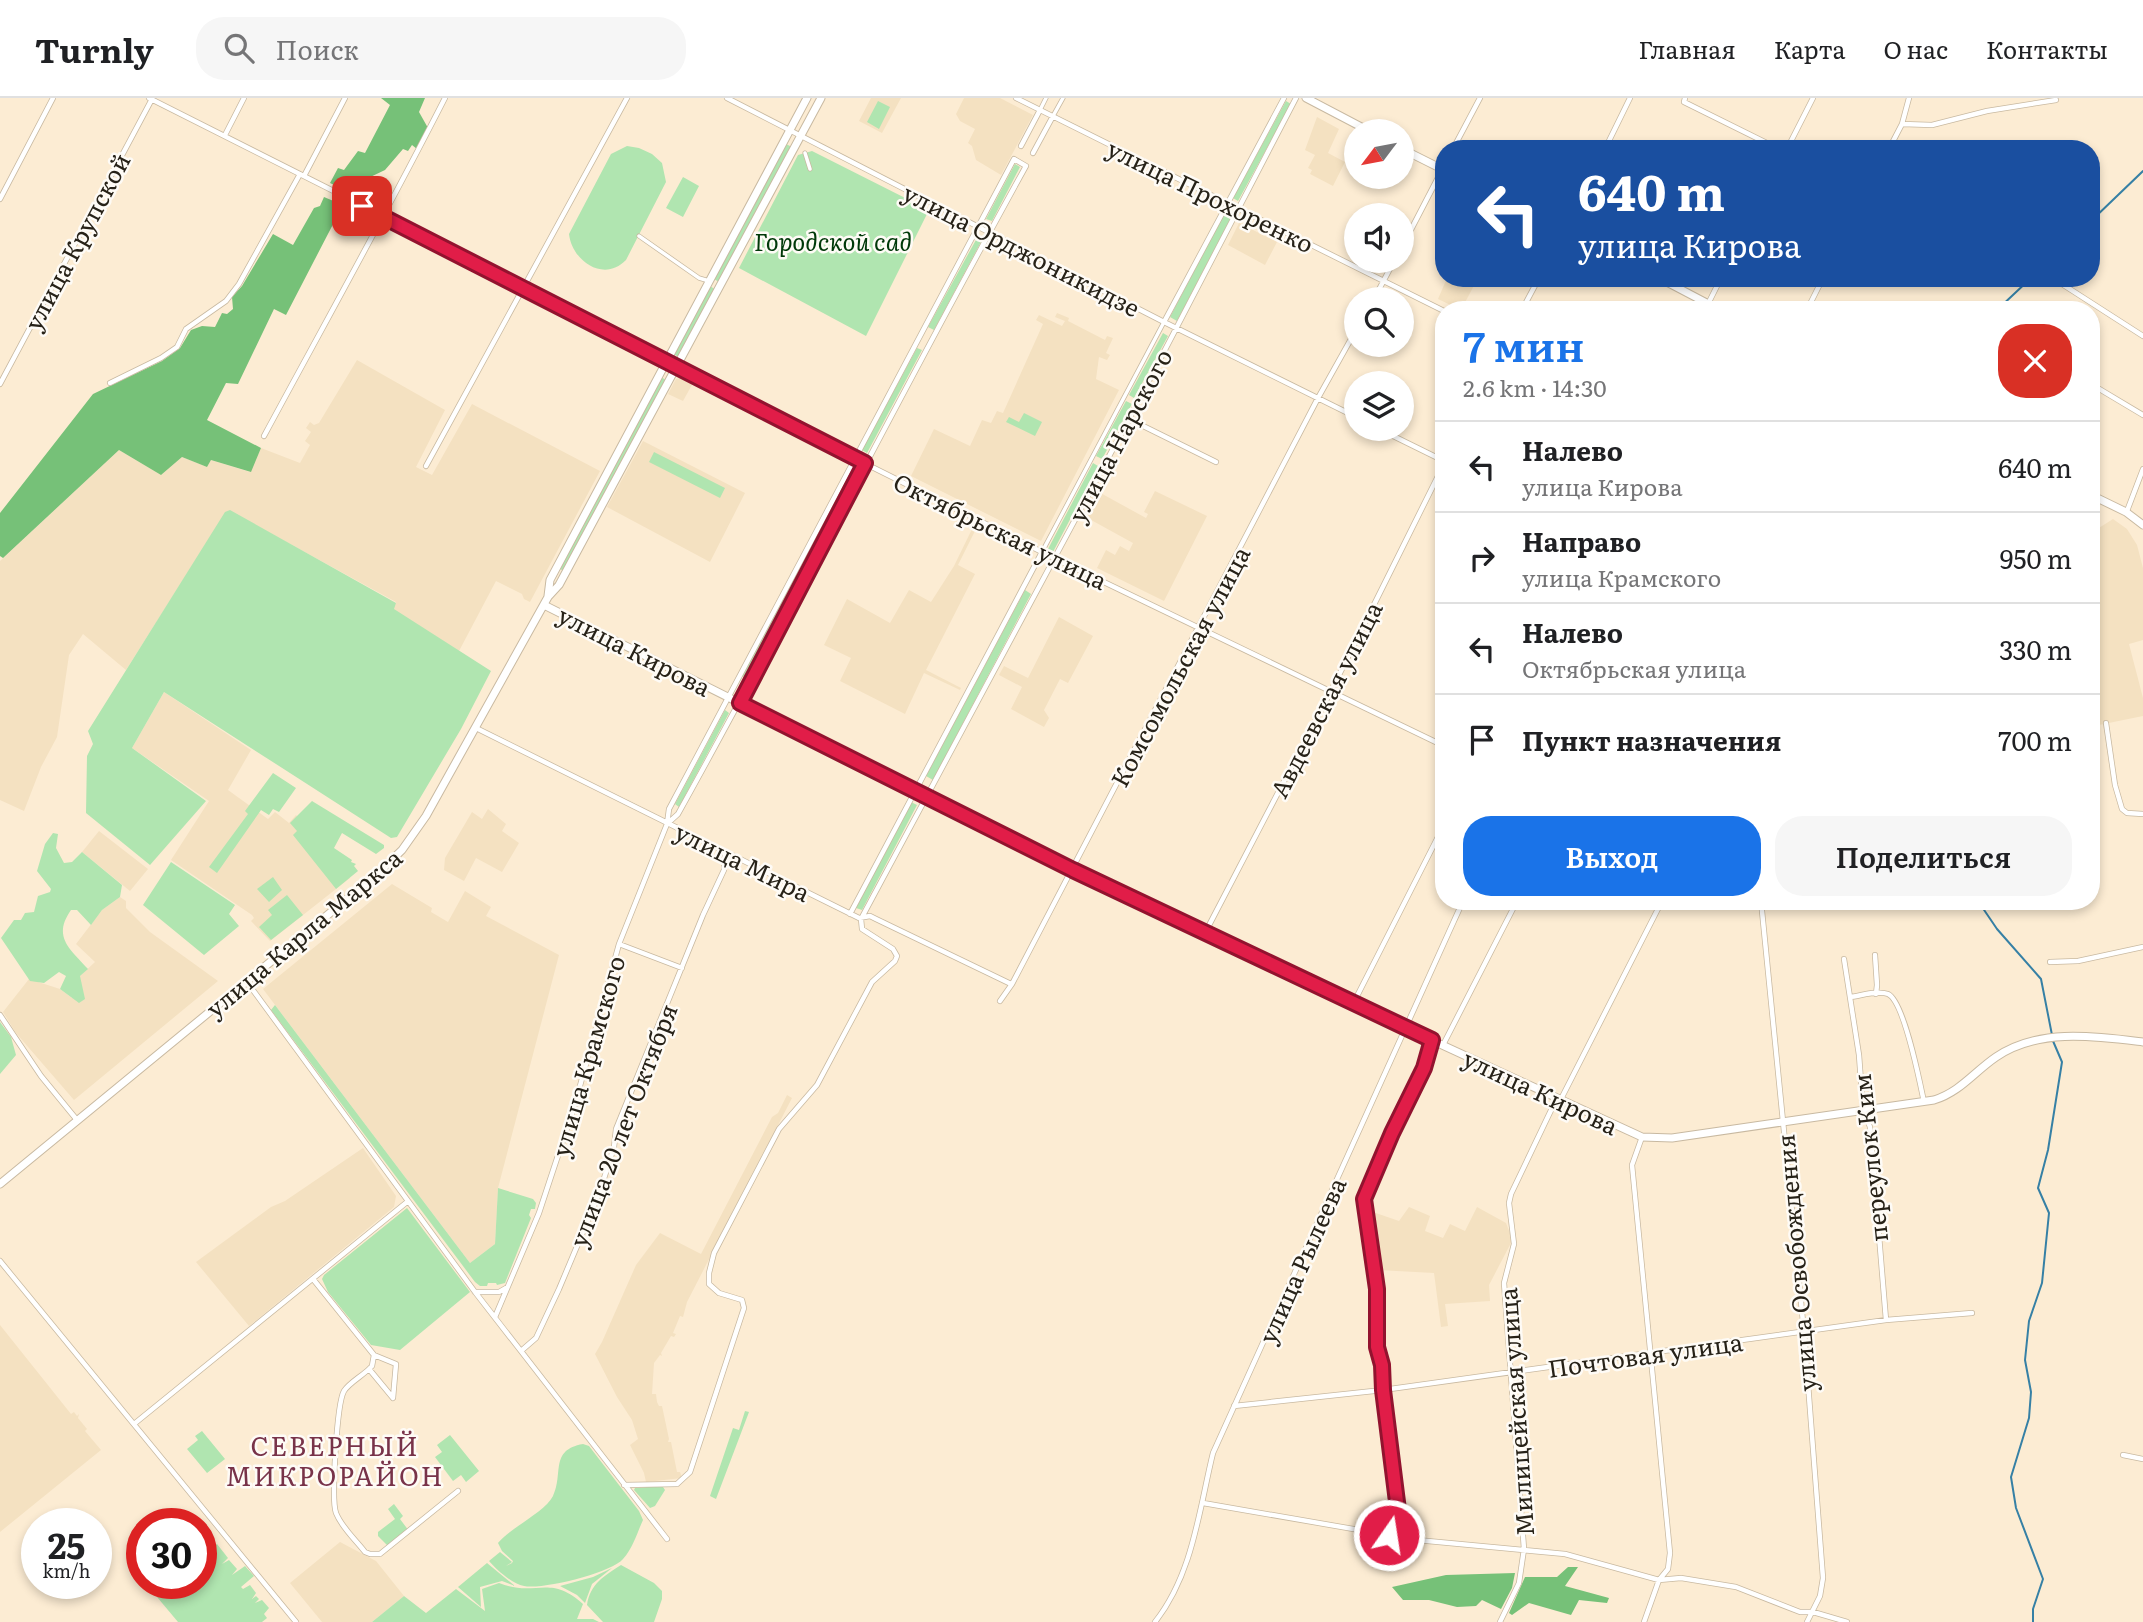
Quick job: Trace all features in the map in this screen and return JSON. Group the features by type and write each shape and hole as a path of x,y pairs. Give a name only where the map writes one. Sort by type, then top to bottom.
{"main road":[{"name":"улица Карла Маркса","path":"546,601 550,580 807,98"},
{"name":"улица Карла Маркса","path":"0,1184 375,876 402,850 426,816 546,601 559,585 821,98"},
{"path":"1306,98 1346,119"},
{"path":"1414,155 1435,165"},
{"path":"709,281 720,287"},
{"path":"1674,287 1696,301"},
{"path":"2100,499 2141,522"},
{"name":"улица Кирова","path":"546,601 728,697 1073,870 1353,1004 1642,1137 1672,1138 1924,1102 1959,1089 2006,1051 2040,1040 2086,1036 2143,1042"}],"street":[{"path":"0,199 53,98"},
{"name":"Октябрьская улица","path":"151,98 1042,552 1435,742"},
{"name":"улица Крупской","path":"0,384 151,98"},
{"path":"225,135 244,98"},
{"path":"110,383 160,358 177,346 186,329 226,301 239,284 345,98"},
{"path":"264,436 415,160 445,98"},
{"path":"426,466 627,98"},
{"name":"улица Орджоникидзе","path":"727,98 1344,411"},
{"name":"улица Прохоренко","path":"1016,98 1435,307"},
{"path":"1021,146 1046,98"},
{"path":"1033,153 1063,98"},
{"name":"улица Нарского","path":"850,914 914,789 1284,98"},
{"name":"улица Нарского","path":"861,919 1129,419 1296,98"},
{"path":"1458,140 1480,98"},
{"path":"1609,140 1630,98"},
{"path":"1685,98 1684,102 1761,140"},
{"path":"1792,140 1813,98"},
{"path":"1894,140 1902,124 1909,98"},
{"path":"1902,124 1931,125 1987,111 2056,100"},
{"path":"804,153 810,169"},
{"name":"улица Крамского","path":"495,1317 539,1213 575,1104 619,944 667,824 669,809 1014,159 1026,166 865,463 740,703 678,814 667,824"},
{"path":"1414,224 1435,184"},
{"path":"639,236 699,278 709,281"},
{"path":"1381,287 1388,273"},
{"path":"2067,287 2088,301"},
{"path":"2100,308 2143,336"},
{"path":"922,334 932,339"},
{"name":"Комсомольская улица","path":"1000,1002 1073,870 1344,351"},
{"path":"2100,389 2143,415"},
{"path":"1129,419 1216,462"},
{"path":"1402,441 1435,458"},
{"path":"2126,512 2143,469"},
{"name":"Авдеевская улица","path":"1205,933 1331,691 1435,481"},
{"path":"2106,723 2115,785 2122,809 2127,813 2143,814"},
{"name":"улица Мира","path":"475,727 850,914 861,919 870,916 1012,984"},
{"path":"1353,1004 1435,843"},
{"name":"улица 20 лет Октября","path":"521,1351 536,1338 599,1194 614,1147 616,1129 631,1087 724,870 724,853"},
{"name":"улица Рылеева","path":"1155,1622 1166,1607 1187,1563 1213,1453 1459,910"},
{"path":"1443,1045 1512,910"},
{"name":"Милицейская улица","path":"1501,1620 1519,1583 1524,1549 1504,1283 1514,1244 1509,1203 1520,1174 1556,1101 1561,1099 1657,910"},
{"name":"улица Освобождения","path":"1762,910 1804,1332 1823,1578 1820,1595 1807,1622"},
{"path":"624,1485 677,1484 691,1471 744,1308 742,1300 719,1293 709,1284 712,1259 779,1129 817,1085 872,982 897,956 893,949 866,934 860,924 861,919"},
{"path":"619,944 682,968"},
{"path":"2050,962 2078,961 2143,947"},
{"path":"1875,955 1876,994"},
{"name":"переулок Ким","path":"1844,959 1859,1055 1863,1109 1871,1140 1886,1320"},
{"path":"247,982 475,1292 667,1539"},
{"path":"1850,997 1888,994 1891,997 1901,1015 1911,1045 1924,1102"},
{"path":"0,1015 40,1076 77,1120"},
{"path":"1389,1535 1398,1510 1376,1331 1377,1289 1364,1199 1424,1068 1432,1040"},
{"path":"1642,1137 1632,1165 1670,1553 1668,1569 1659,1580 1644,1622"},
{"path":"134,1424 407,1201"},
{"path":"0,1261 296,1622"},
{"path":"313,1279 374,1355 396,1364 393,1398 369,1369"},
{"path":"475,1292 493,1293 507,1287"},
{"name":"Почтовая улица","path":"1234,1406 1383,1390 1886,1320 1972,1312"},
{"path":"374,1355 372,1366 344,1391 340,1411 332,1494 335,1513 342,1525 365,1552 380,1554 458,1491"},
{"path":"2123,1455 2143,1459"},
{"path":"1203,1503 1417,1540 1565,1554 1659,1580 1681,1578 1736,1587 1800,1612 1813,1612 1847,1622"}],"shaded area":[{"path":"871,98 901,98 882,133 859,121"},
{"path":"964,98 1000,98 1033,115 1001,175 976,160 972,146 968,143 975,129 960,121 956,114"},
{"path":"1317,117 1339,129 1328,153 1344,164 1333,186 1310,174 1312,170 1308,168 1315,155 1305,150"},
{"path":"1239,223 1277,242 1265,265 1228,245"},
{"path":"1443,287 1473,287 1466,301 1438,299"},
{"path":"1057,313 1105,340 1107,336 1113,338 1106,353 1110,355 1107,360 1099,357 1096,379 1119,390 1041,541 911,476 934,429 970,446 982,420 991,423 997,411 1003,413 1043,324 1036,320 1039,315 1062,326 1065,321 1055,317"},
{"path":"357,360 445,410 416,467 432,475 472,404 600,471 530,602 524,599 522,594 496,581 459,651 393,609 396,602 230,511 226,512 126,670 83,634 69,655 57,737 41,767 24,811 0,800 0,561 119,450 161,475 182,457 207,467 211,460 250,472 261,448 300,463 310,445 305,441 311,432 306,428 310,422 314,425 319,423"},
{"path":"682,377 693,383 683,401 668,394 676,379"},
{"path":"643,441 745,493 710,562 607,507"},
{"path":"1095,490 1146,518 1148,514 1144,512 1155,491 1207,516 1164,601 1097,568 1106,550 1115,555 1120,546 1129,551 1133,543 1082,515"},
{"path":"2113,519 2127,529 2137,545 2143,568 2143,640 2129,644 2143,698 2143,716 2100,725 2100,527"},
{"path":"973,527 976,529 958,565 975,574 926,670 961,688 960,690 924,673 905,714 840,681 851,658 824,645 847,599 890,623 909,590 931,602 954,566"},
{"path":"1059,617 1093,636 1068,683 1060,679 1044,710 1049,718 1044,727 1011,709 1022,687 999,675 1004,666 1028,678"},
{"path":"164,692 251,750 228,790 268,819 275,812 289,823 296,815 350,878 270,941 251,921 254,918 252,915 171,860 209,801 132,748"},
{"path":"488,809 506,824 502,831 519,843 502,872 476,858 464,881 444,870 445,858 472,812 482,819"},
{"path":"99,831 148,869 130,891 82,852"},
{"path":"392,884 432,908 431,912 448,922 465,891 491,907 486,916 559,955 498,1188 495,1244 470,1263 263,989"},
{"path":"120,897 126,901 126,908 150,932 218,981 74,1100 16,1033 3,1012 29,979 60,989 72,998 80,976 95,962 76,944 102,910"},
{"path":"787,1095 792,1098 687,1302 683,1317 680,1316 673,1333 676,1334 671,1336 661,1353 662,1356 654,1363 652,1394 656,1394 659,1406 662,1406 668,1442 671,1442 677,1472 680,1472 682,1478 646,1482 630,1445 638,1439 632,1420 595,1354 636,1265 660,1233 701,1254 772,1117 778,1113"},
{"path":"363,1148 396,1196 394,1207 249,1326 196,1262 271,1207 285,1201"},
{"path":"1409,1207 1430,1216 1425,1231 1443,1238 1450,1224 1465,1231 1477,1207 1506,1223 1511,1236 1512,1241 1489,1285 1490,1301 1445,1304 1448,1326 1441,1327 1434,1273 1378,1270 1370,1211 1399,1221"},
{"path":"0,1325 71,1414 79,1414 78,1418 87,1429 85,1431 101,1450 30,1508 21,1508 21,1515 0,1532"},
{"path":"340,1542 376,1561 404,1596 372,1622 322,1622 290,1583"}],"green space":[{"path":"381,98 425,98 419,112 428,128 417,149 412,145 408,151 403,149 385,170 364,180 357,196 330,183 338,168 344,170 358,151 365,153 390,105"},
{"path":"878,101 890,107 879,129 867,122"},
{"path":"1286,101 1291,104 1238,201 1233,198"},
{"path":"786,144 792,147 719,282 714,279"},
{"path":"627,146 652,154 662,163 666,182 626,260 617,267 599,269 590,266 576,253 569,234 611,154"},
{"name":"Городской сад","path":"812,151 929,210 866,336 739,268 798,155"},
{"path":"1015,164 1020,167 992,221 986,219"},
{"path":"683,177 699,186 683,217 666,208"},
{"path":"324,197 343,205 286,315 274,309 238,384 226,383 207,420 261,448 251,472 211,460 207,467 182,457 161,475 119,450 3,558 0,556 0,513 93,394 162,361 180,348 191,330 202,326 215,327 222,313 227,314 233,309 232,297 242,286 273,234 293,245 314,208 320,206"},
{"path":"1225,212 1232,216 1177,321 1170,317"},
{"path":"977,238 982,240 934,330 928,327"},
{"path":"710,286 716,290 679,357 673,354"},
{"path":"1163,333 1168,336 1134,398 1129,395"},
{"path":"917,348 922,350 867,453 862,450"},
{"path":"661,377 666,380 564,571 560,569"},
{"path":"1126,401 1132,404 1102,459 1096,456"},
{"path":"1024,413 1042,422 1035,436 1006,422 1009,417 1019,422"},
{"path":"654,452 725,488 720,498 649,462"},
{"path":"1093,463 1098,466 1053,552 1048,549"},
{"path":"853,467 858,470 747,678 742,676"},
{"path":"230,510 396,603 394,609 491,671 461,729 397,837 391,838 164,692 132,748 206,801 150,865 86,813 87,756 93,744 88,731 225,512"},
{"path":"1025,590 1031,594 933,780 926,776"},
{"path":"725,710 729,713 679,807 675,804"},
{"path":"273,773 296,788 279,812 273,809 269,815 261,810 217,873 209,867 248,814 245,811"},
{"path":"312,801 384,845 376,854 342,833 334,848 352,860 358,871 336,889 293,835 297,831 290,823"},
{"path":"911,802 917,805 862,910 856,908"},
{"path":"53,833 58,834 56,848 64,863 72,862 82,852 122,885 120,897 102,910 91,925 77,910 71,910 66,919 63,935 66,942 88,969 80,976 85,999 79,1003 60,989 66,976 59,972 44,983 30,981 1,938 14,920 21,920 25,913 34,912 38,896 50,892 51,889 37,871 45,844"},
{"path":"171,862 235,905 229,914 239,926 204,955 143,905"},
{"path":"273,877 282,890 269,902 257,889"},
{"path":"287,895 303,915 271,940 259,927 272,915 268,910"},
{"path":"275,1005 470,1263 495,1244 498,1188 533,1199 536,1203 535,1209 531,1209 531,1218 505,1283 480,1286 475,1282 271,1010"},
{"path":"0,1022 11,1037 16,1055 0,1074"},
{"path":"407,1208 470,1292 400,1350 371,1345 328,1292 322,1279"},
{"path":"745,1411 749,1412 716,1499 710,1496 733,1428 739,1430"},
{"path":"202,1431 225,1459 207,1473 187,1449 198,1440 195,1436"},
{"path":"450,1435 479,1471 466,1482 461,1475 453,1481 435,1457 442,1452 437,1445"},
{"path":"583,1444 589,1446 639,1511 643,1520 632,1545 623,1559 591,1575 533,1587 514,1582 489,1561 500,1552 512,1562 506,1566 512,1563 513,1561 498,1543 549,1502 556,1488 561,1457 572,1447"},
{"path":"663,1487 665,1490 655,1506 650,1508 634,1490"},
{"path":"394,1504 409,1531 388,1546 378,1536 378,1532 395,1519 388,1509"},
{"path":"217,1544 228,1558 222,1564 229,1560 237,1569 232,1575 245,1566 254,1576 241,1587 243,1589 250,1585 256,1593 252,1599 256,1596 259,1599 255,1603 262,1600 269,1608 264,1614 267,1618 262,1622 178,1622 159,1599 217,1599"},
{"path":"487,1563 515,1586 502,1581 480,1587 481,1607 458,1587"},
{"path":"621,1565 654,1583 662,1591 654,1622 603,1622 587,1605 595,1586"},
{"path":"1568,1567 1578,1567 1565,1586 1609,1598 1607,1603 1579,1600 1571,1615 1529,1603 1512,1615 1509,1613 1525,1577 1557,1577"},
{"path":"612,1568 592,1584 585,1603 577,1595 560,1586 593,1577"},
{"path":"1515,1573 1512,1588 1501,1609 1482,1600 1476,1606 1457,1607 1429,1600 1403,1600 1392,1587 1446,1575"},
{"path":"499,1583 512,1587 561,1590 583,1604 577,1619 593,1619 599,1622 372,1622 404,1596 426,1613 456,1589 485,1611 482,1589"}],"waterway":[{"path":"2100,212 2143,171"},
{"path":"2007,301 2021,287"},
{"path":"1984,910 1997,929 2041,979 2052,1035"},
{"path":"2033,1622 2033,1609 2043,1579 2016,1508 2011,1477 2029,1418 2031,1392 2025,1360 2029,1321 2042,1283 2049,1213 2038,1188 2048,1150 2062,1062 2053,1041"}],"district":[{"name":"СЕВЕРНЫЙ МИКРОРАЙОН","path":"335,1459"}],"route":[{"path":"362,206 865,463 740,703 1073,870 1432,1040 1424,1068 1364,1199 1377,1289 1377,1347 1382,1365 1398,1510 1389,1535"}]}
